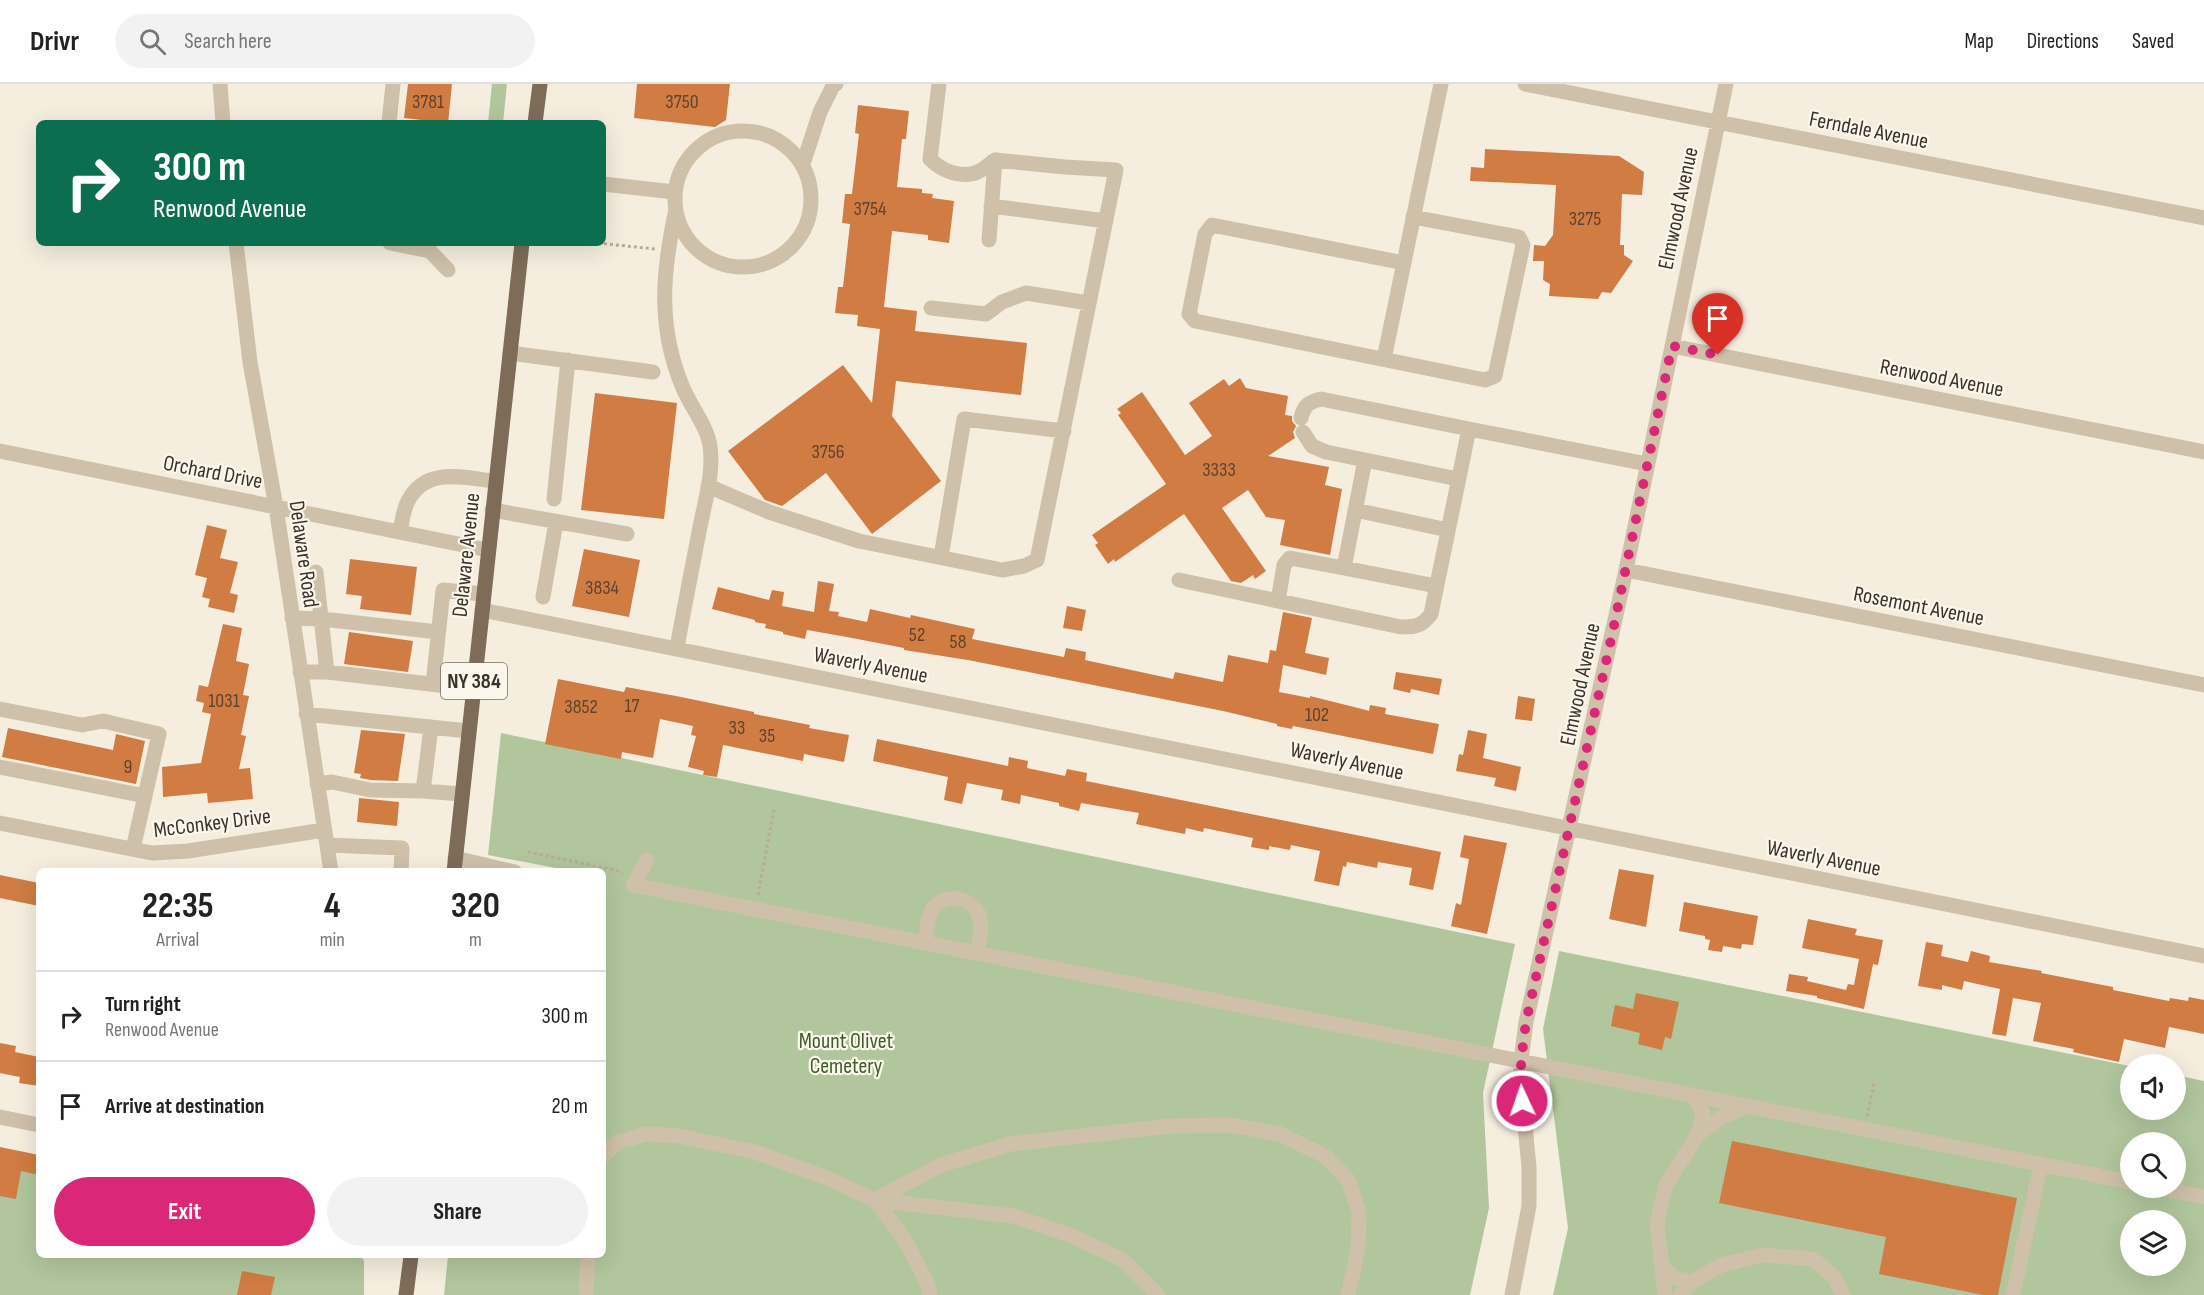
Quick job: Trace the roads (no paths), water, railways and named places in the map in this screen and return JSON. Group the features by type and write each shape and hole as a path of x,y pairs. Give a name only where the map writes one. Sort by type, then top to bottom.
{"main road":[{"path":"535,120 540,84"},
{"name":"Delaware Avenue","path":"454,865 522,246"},
{"path":"406,1295 411,1258"}],"street":[{"path":"219,84 223,120"},
{"path":"389,120 393,84"},
{"path":"802,164 820,112 836,84"},
{"path":"1384,359 1441,84"},
{"name":"Ferndale Avenue","path":"1525,84 2204,218"},
{"name":"Elmwood Avenue","path":"1512,1295 1529,1206 1529,1167 1521,1085 1521,1061 1526,1022 1626,570 1726,84"},
{"path":"708,486 769,512 859,541 1002,570 1024,566 1037,560 1116,170 995,160 976,173 961,175 939,168 930,159 934,85"},
{"path":"675,214 683,234 699,252 720,264 744,268 767,263 788,251 803,233 811,210 811,186 802,164 789,147 771,136 750,130 728,131 708,139 691,153 680,171 674,192 675,214 668,250 664,301 665,326 671,355 684,390 710,443 711,455 708,486 676,648"},
{"path":"989,240 995,160"},
{"path":"606,184 674,192"},
{"path":"991,206 1106,221"},
{"path":"1404,263 1212,225 1205,234 1189,314 1195,321 1485,380 1495,376 1523,245 1519,237 1413,217"},
{"name":"Delaware Road","path":"236,246 250,362 276,507 330,868"},
{"path":"405,246 430,251 448,270"},
{"path":"931,308 986,314 1002,302 1026,293 1089,303"},
{"name":"Renwood Avenue","path":"1672,346 2204,452"},
{"path":"510,353 653,372"},
{"path":"554,498 568,360"},
{"path":"1458,479 1326,452 1312,446 1302,425 1303,410 1309,402 1321,399 1647,464"},
{"path":"941,556 964,419 1064,431"},
{"path":"1179,580 1401,627 1415,627 1424,623 1431,614 1469,429"},
{"name":"Orchard Drive","path":"0,451 488,550"},
{"path":"1344,568 1365,460"},
{"path":"400,532 407,502 419,484 442,476 495,481"},
{"path":"492,510 627,534"},
{"path":"1355,510 1448,530"},
{"path":"543,597 556,522"},
{"path":"1278,601 1284,565 1290,558 1436,586"},
{"name":"Rosemont Avenue","path":"1626,570 2204,685"},
{"path":"316,572 327,672"},
{"name":"Waverly Avenue","path":"438,632 443,590 482,602 676,648 2204,956"},
{"path":"292,618 322,619 438,632 433,684"},
{"path":"300,672 327,672 473,688"},
{"path":"0,709 82,725 103,721 159,734 133,849"},
{"path":"306,714 468,731"},
{"path":"423,791 431,727"},
{"path":"0,767 145,796"},
{"path":"317,784 332,782 370,790 462,794"},
{"name":"McConkey Drive","path":"0,823 152,853 326,837 402,848 401,868"},
{"path":"647,860 633,885 2120,1180"},
{"path":"454,865 480,868"},
{"path":"925,943 929,917 935,906 946,899 959,899 972,904 979,915 981,927 977,953"},
{"path":"1693,1095 1702,1113 1698,1134"},
{"path":"1665,1295 1658,1224 1666,1185 1698,1134 1719,1119 1748,1106"},
{"path":"0,1117 36,1124"},
{"path":"874,1200 941,1165 1010,1144 1171,1126 1230,1125 1280,1134 1325,1156 1349,1181 1359,1213 1358,1250 1348,1295"},
{"path":"606,1153 618,1142 645,1134 679,1136 755,1152 827,1178 874,1200 1013,1216 1070,1235 1123,1260 1158,1295"},
{"path":"2013,1295 2042,1164"},
{"path":"2186,1193 2204,1197"},
{"path":"874,1200 905,1240 928,1285 930,1295"},
{"path":"1681,1295 1692,1282 1721,1265 1762,1255 1813,1259 1834,1277 1843,1295"},
{"path":"586,1295 588,1258"},
{"path":"1662,1265 1674,1278 1692,1282"}],"park label":[{"name":"Mount Olivet Cemetery","path":"846,1052"}]}
